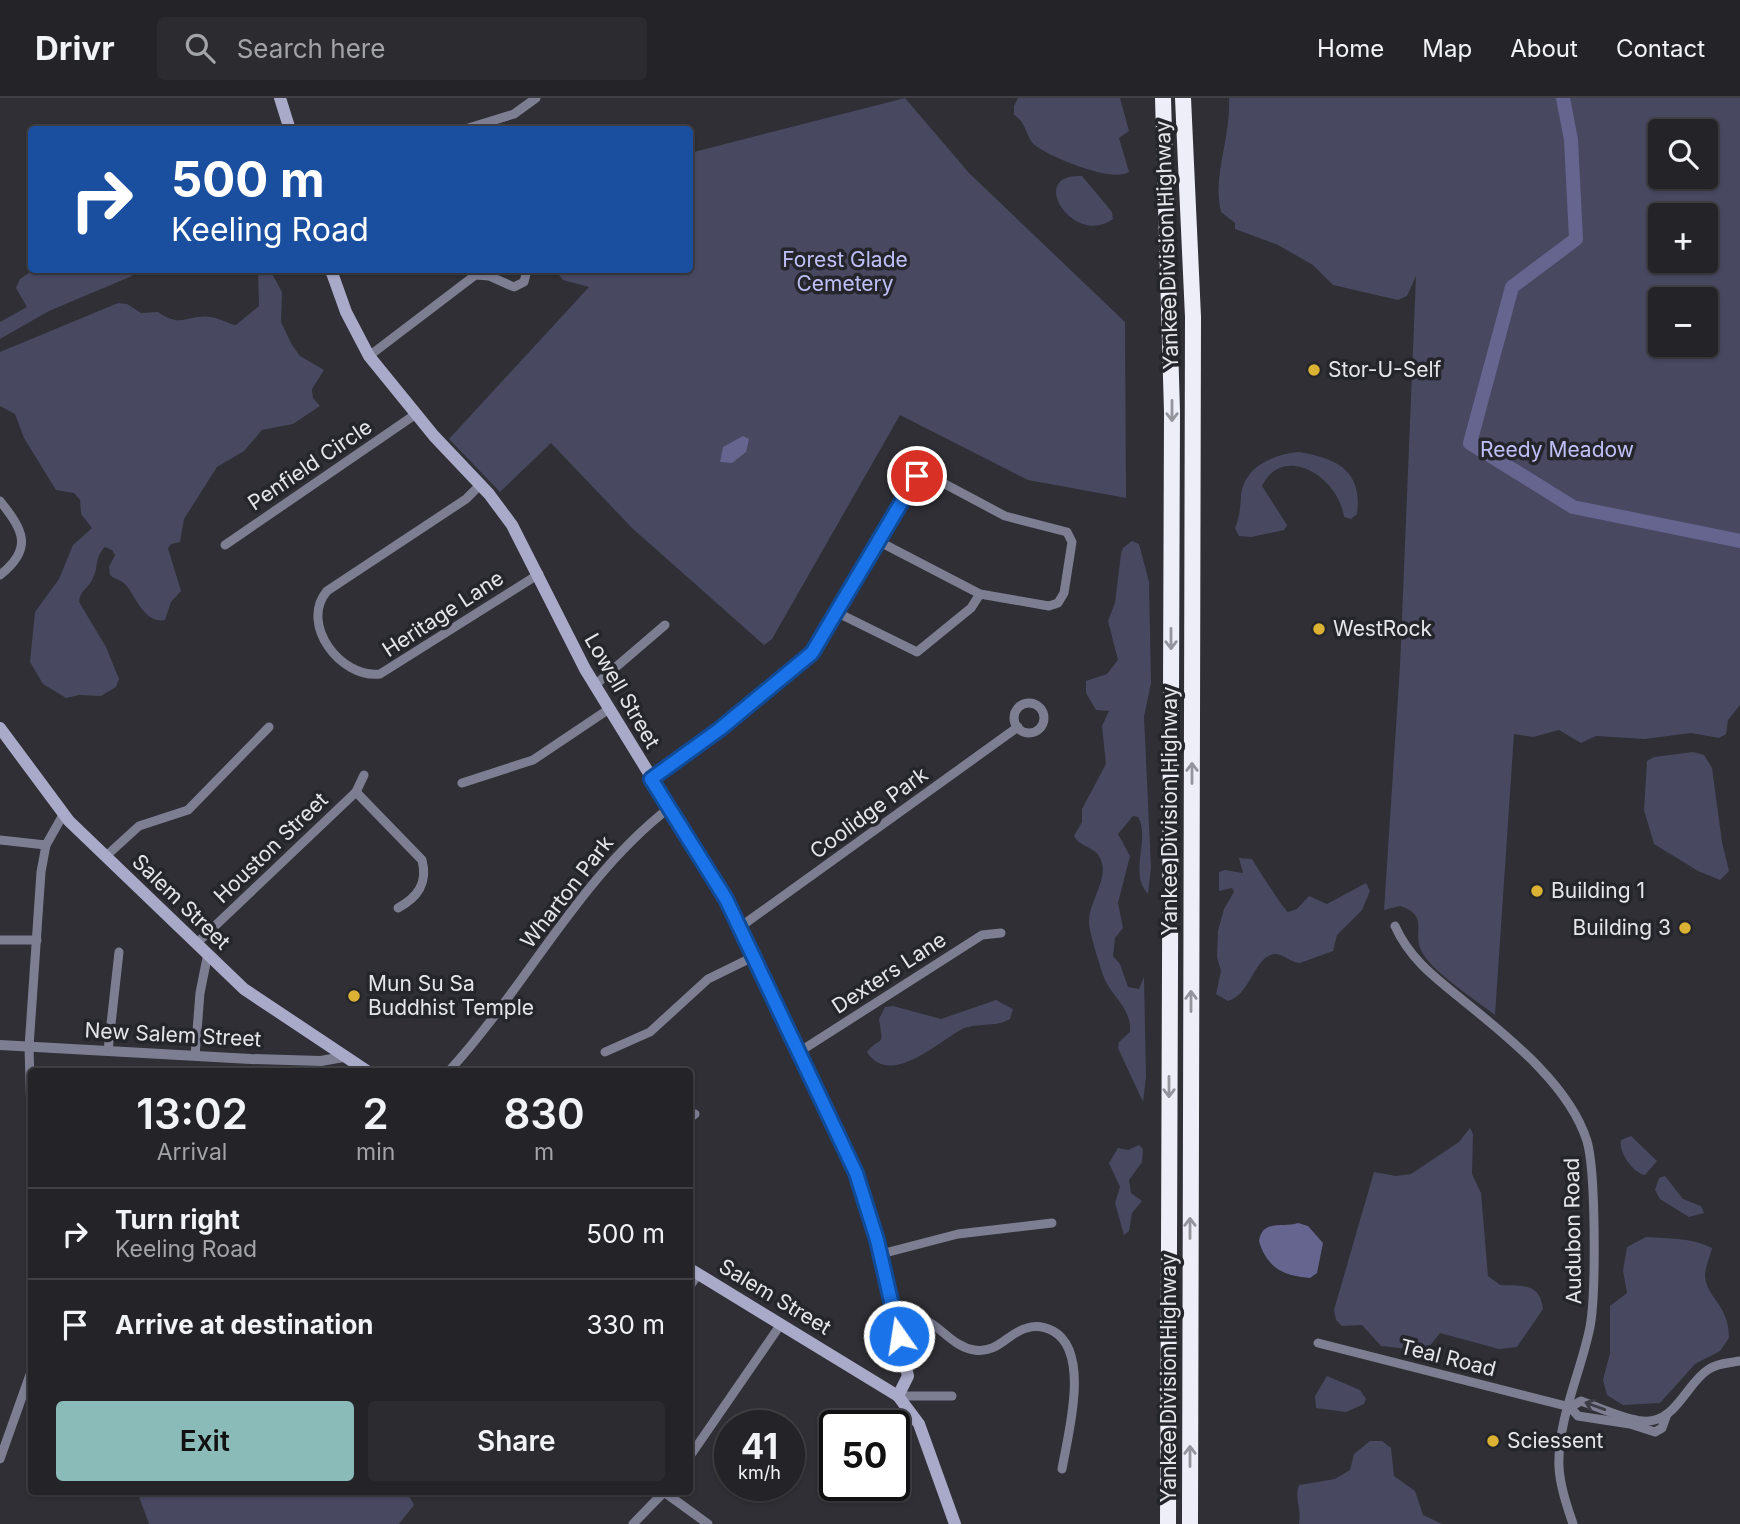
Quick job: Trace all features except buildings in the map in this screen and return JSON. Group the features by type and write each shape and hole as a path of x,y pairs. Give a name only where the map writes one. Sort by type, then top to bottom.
{"highway":[{"name":"Yankee Division Highway","path":"1163,98 1172,387 1168,1524"},
{"name":"Yankee Division Highway","path":"1184,98 1193,356 1189,1524"}],"main road":[{"path":"280,98 289,126"},
{"name":"Lowell Street","path":"332,273 350,322 369,356 512,525 595,685 716,882 755,956 856,1173 881,1254 908,1376 898,1396"},
{"name":"Salem Street","path":"0,728 63,815 259,1002 362,1068"},
{"name":"Salem Street","path":"694,1272 898,1396 919,1424 955,1524"}],"street":[{"path":"475,126 514,114 536,98"},
{"path":"369,356 477,273"},
{"path":"471,277 486,275 514,287 524,282 526,273"},
{"name":"Penfield Circle","path":"225,545 416,414"},
{"path":"651,779 720,729 811,654 838,613 878,541 914,479 920,475 930,476 1011,518 1061,528 1069,533 1072,542 1064,595 1058,603 1047,605 980,594 878,541"},
{"name":"Heritage Lane","path":"480,485 464,500 327,591 317,613 322,638 357,671 372,675 384,673 539,575"},
{"path":"0,501 17,523 22,539 16,560 0,575"},
{"path":"838,613 917,652 971,608 980,594"},
{"path":"595,685 665,625"},
{"path":"462,783 533,761 609,709"},
{"path":"106,857 136,827 188,810 269,727"},
{"name":"Coolidge Park","path":"740,927 1018,727"},
{"name":"Houston Street","path":"197,943 356,792 365,775"},
{"path":"356,792 422,860 424,873 420,891 398,908"},
{"name":"Wharton Park","path":"452,1068 487,1027 612,860 669,808"},
{"path":"30,1068 29,1047 46,845 63,815"},
{"path":"0,840 46,845"},
{"name":"Audubon Road","path":"1395,926 1417,962 1493,1025 1541,1073 1575,1114 1587,1141 1592,1177 1592,1313 1559,1467 1573,1524"},
{"name":"Dexters Lane","path":"799,1052 982,935 1001,933"},
{"path":"0,940 37,940"},
{"path":"108,1051 119,952"},
{"path":"195,1056 200,993 208,953"},
{"path":"605,1052 650,1032 704,982 755,956"},
{"path":"317,1040 321,1047 321,1061"},
{"name":"New Salem Street","path":"0,1045 321,1061 343,1057"},
{"path":"881,1254 958,1234 1052,1223"},
{"path":"896,1321 924,1319 955,1342 973,1350 991,1349 1023,1329 1034,1326 1058,1335 1070,1351 1073,1373 1072,1409 1062,1469"},
{"path":"693,1452 780,1324"},
{"name":"Teal Road","path":"1318,1343 1570,1407 1581,1401 1642,1421 1667,1414 1706,1370 1722,1363 1740,1362"},
{"path":"0,1459 28,1380"},
{"path":"898,1396 952,1396"},
{"path":"636,1523 662,1495"},
{"path":"669,1495 708,1524"}],"green space":[{"name":"Forest Glade Cemetery","path":"905,98 969,173 1125,322 1126,498 1028,480 900,415 772,639 764,645 632,528 551,443 500,492 449,439 589,287 563,280 557,273 693,273 693,152"},
{"path":"1018,98 1120,98 1129,131 1119,138 1129,172 1121,175 1097,172 1055,157 1036,146 1022,122 1014,115"},
{"name":"Reedy Meadow","path":"1229,98 1740,98 1740,705 1728,720 1726,734 1719,738 1691,733 1645,739 1596,736 1581,743 1559,730 1533,737 1514,734 1495,1015 1443,976 1426,958 1419,943 1415,914 1400,906 1384,910 1400,666 1416,276 1407,296 1398,300 1333,285 1313,265 1278,245 1235,229 1235,223 1221,212 1219,198 1220,170"},
{"path":"1082,176 1112,212 1113,219 1098,225 1084,224 1071,217 1062,207 1056,196 1057,186 1065,178"},
{"path":"29,273 130,273 132,276 49,311 0,339 0,322 27,307 16,288 20,279"},
{"path":"258,273 272,273 282,292 281,322 292,345 300,356 324,370 312,389 313,398 320,406 293,424 262,430 244,451 217,467 184,519 180,542 171,544 168,548 181,591 171,602 165,620 151,618 146,614 125,584 110,575 109,567 115,555 105,547 99,555 95,574 79,602 106,647 119,679 116,687 101,696 79,695 66,698 43,684 30,662 35,612 59,579 73,545 92,528 81,514 80,500 74,493 56,490 24,438 15,414 0,406 0,352 118,303 127,304 141,313 158,312 173,320 210,317 236,325 259,306"},
{"path":"1298,452 1325,458 1344,469 1356,487 1357,514 1351,519 1344,517 1340,503 1322,478 1296,466 1283,467 1272,473 1262,486 1287,525 1284,530 1251,537 1239,536 1235,528 1243,486 1248,477 1270,459"},
{"path":"1132,541 1139,544 1149,582 1151,683 1144,717 1151,868 1148,894 1140,876 1141,826 1138,817 1133,816 1118,834 1130,856 1118,903 1123,928 1115,938 1113,956 1120,964 1128,987 1139,989 1144,977 1146,1077 1143,1102 1118,1048 1119,1042 1130,1032 1128,1015 1103,975 1089,923 1102,875 1101,860 1096,852 1080,843 1074,836 1082,822 1082,809 1106,764 1102,726 1109,711 1096,710 1086,693 1086,681 1107,674 1118,660 1108,621 1115,603 1121,554 1123,548"},
{"path":"1693,752 1704,755 1712,768 1722,842 1729,871 1720,880 1698,871 1654,844 1644,810 1647,761 1654,757"},
{"path":"1239,858 1252,859 1288,912 1297,909 1309,896 1327,904 1366,883 1370,891 1362,910 1337,935 1333,951 1300,963 1277,954 1267,957 1242,991 1228,1001 1216,994 1221,971 1217,957 1218,931 1224,909 1234,892 1232,888 1219,891 1219,872 1225,870 1243,873"},
{"path":"996,1000 1013,1009 1010,1019 962,1029 914,1059 888,1065 877,1062 867,1052 881,1038 879,1019 885,1007 893,1006 941,1019"},
{"path":"1470,1128 1473,1134 1472,1174 1481,1193 1488,1276 1500,1285 1522,1286 1534,1290 1543,1309 1517,1347 1499,1349 1440,1333 1425,1352 1428,1359 1426,1362 1409,1349 1381,1346 1362,1325 1342,1326 1336,1320 1334,1310 1374,1172 1396,1176 1411,1174 1459,1142"},
{"path":"1631,1136 1657,1161 1645,1175 1631,1166 1624,1156 1621,1140"},
{"path":"1139,1145 1143,1149 1142,1162 1129,1180 1131,1193 1142,1201 1132,1213 1129,1231 1124,1235 1115,1203 1120,1187 1109,1163 1118,1148 1128,1150"},
{"path":"1665,1176 1683,1199 1701,1206 1704,1213 1689,1217 1660,1199 1655,1190 1659,1178"},
{"path":"1646,1237 1688,1240 1712,1248 1705,1276 1710,1291 1726,1317 1729,1338 1720,1351 1695,1364 1660,1403 1623,1405 1607,1395 1603,1380 1610,1353 1610,1306 1627,1293 1623,1271 1627,1247"},
{"path":"1327,1376 1360,1390 1366,1399 1364,1404 1346,1412 1316,1408 1315,1396"},
{"path":"1370,1441 1382,1441 1391,1448 1394,1476 1415,1491 1423,1515 1442,1524 1299,1524 1299,1485 1335,1479 1350,1470 1354,1454"},
{"path":"138,1495 408,1495 414,1505 399,1524 149,1524"}],"shaded area":[{"path":"743,436 749,439 746,452 732,463 720,462 723,447"},
{"path":"1298,1223 1308,1226 1323,1243 1317,1273 1310,1278 1278,1269 1267,1258 1259,1241 1261,1234 1268,1227"}],"waterway":[{"path":"1563,98 1571,140 1576,239 1512,287 1470,443 1573,507 1740,541"}],"place":[{"name":"Stor-U-Self","path":"1314,370"},
{"name":"WestRock","path":"1319,629"},
{"name":"Building 1","path":"1537,891"},
{"name":"Building 3","path":"1685,928"},
{"name":"Mun Su Sa Buddhist Temple","path":"354,996"},
{"name":"Sciessent","path":"1493,1441"}],"route":[{"path":"899,1336 877,1240 856,1173 726,899 651,779 720,729 812,653 917,476"}]}
